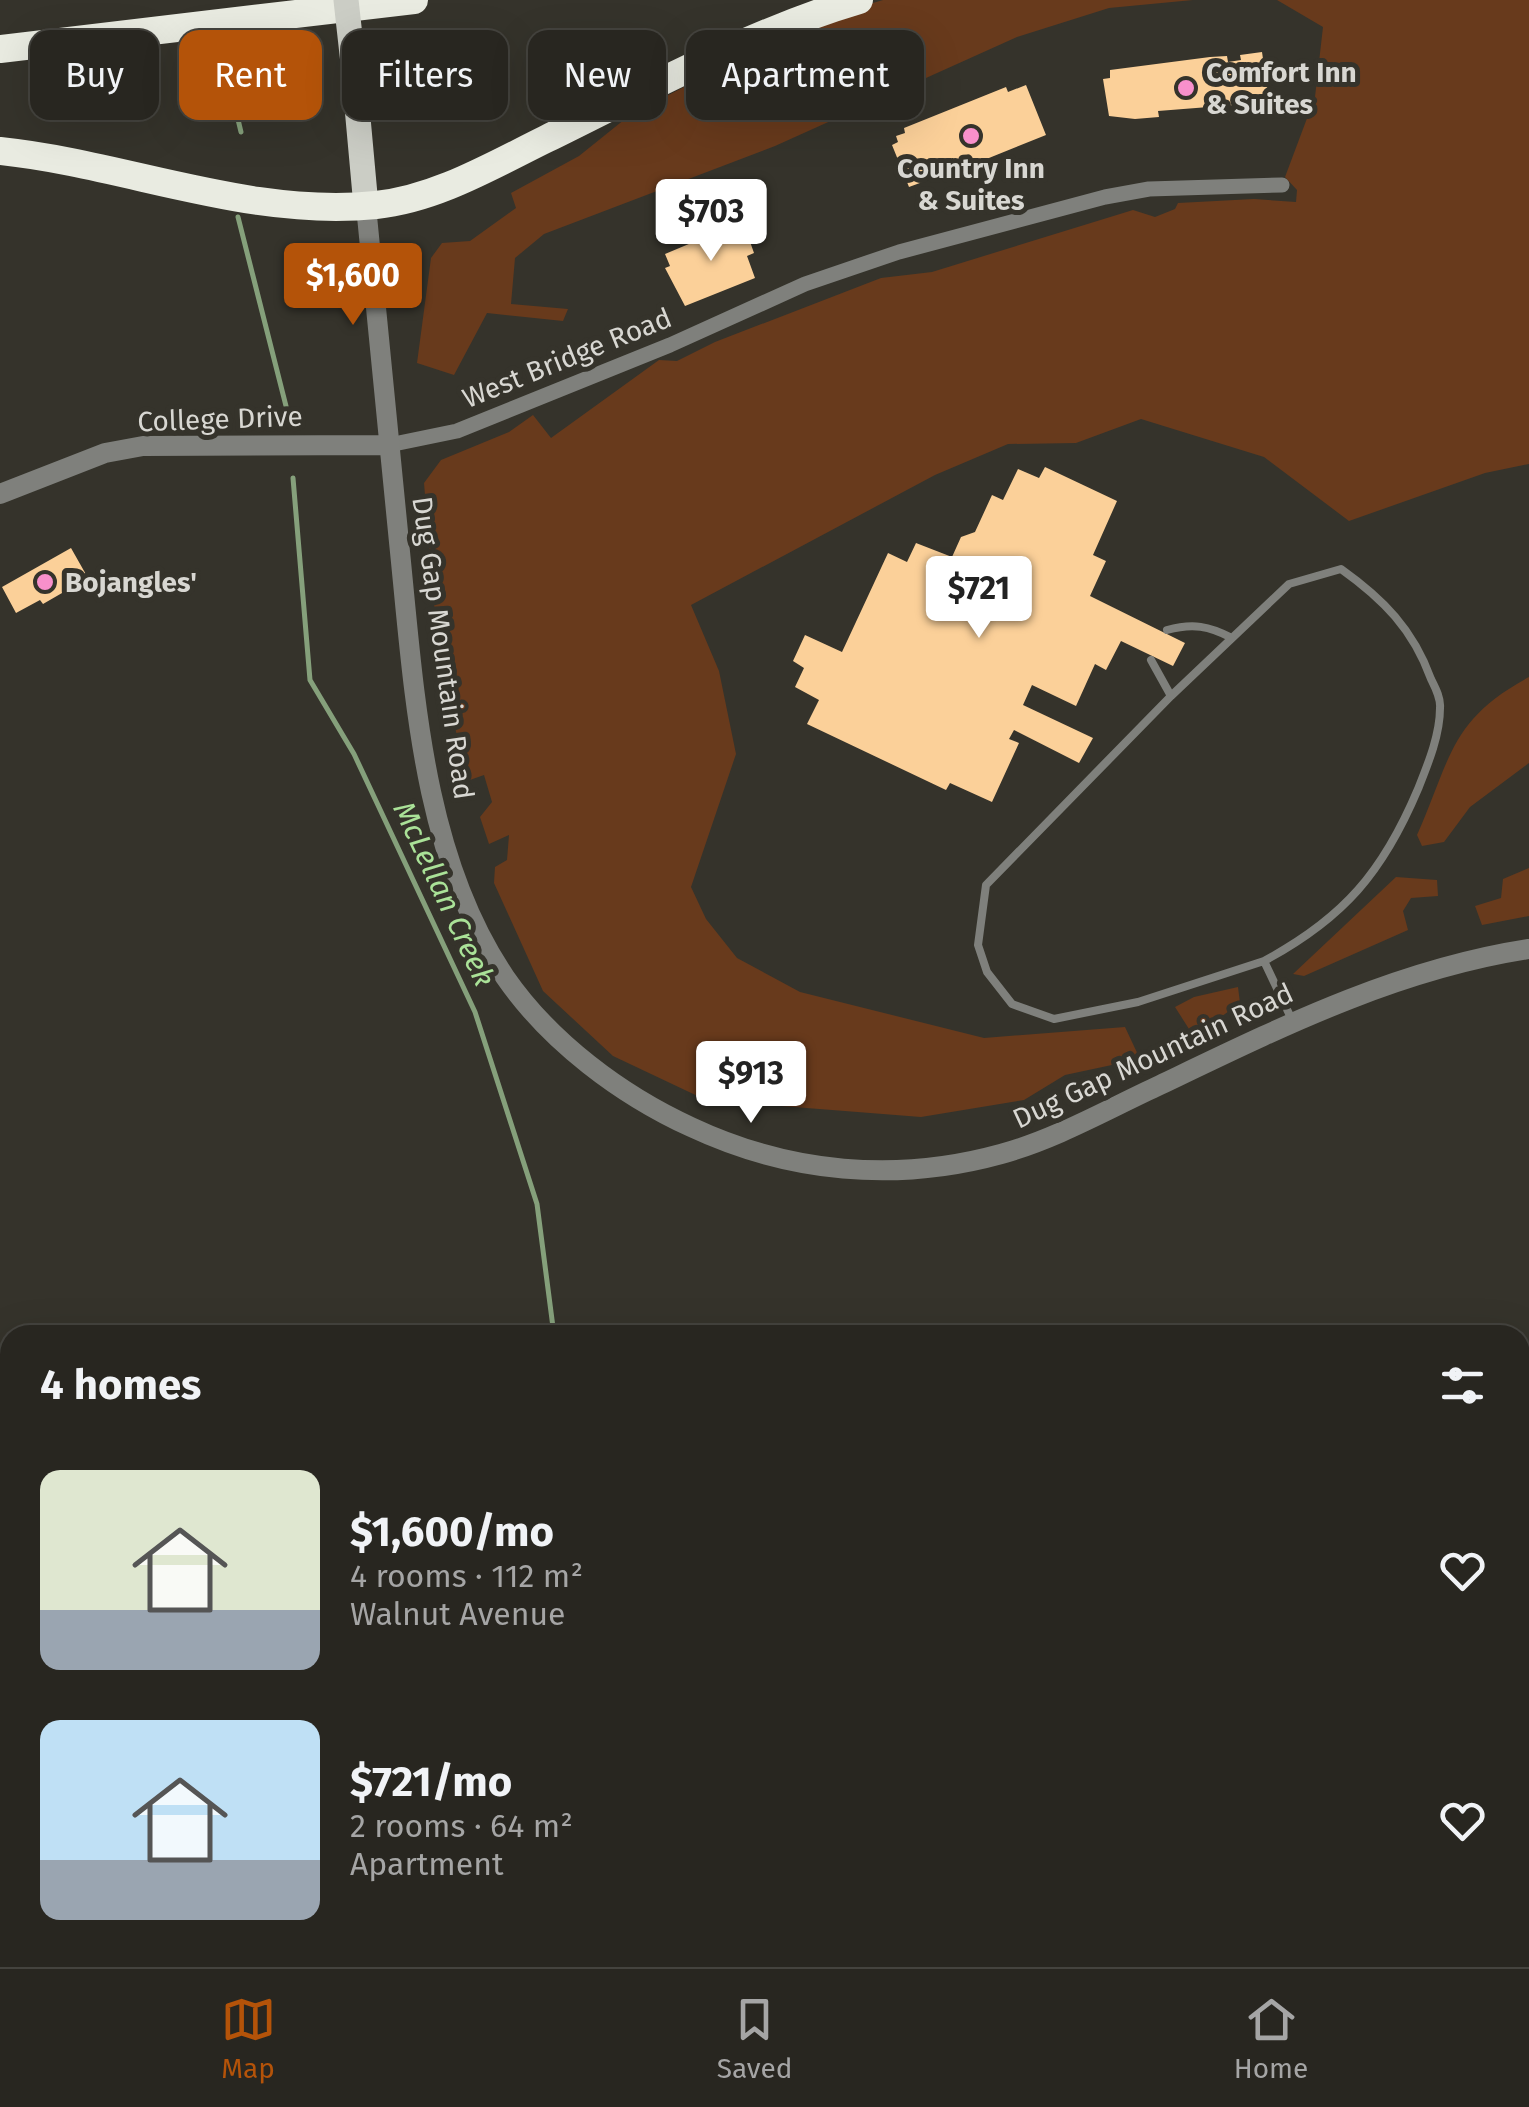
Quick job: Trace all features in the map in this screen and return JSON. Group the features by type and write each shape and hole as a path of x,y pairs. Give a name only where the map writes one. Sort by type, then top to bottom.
{"highway":[{"path":"0,49 414,0"},
{"path":"0,152 36,155 251,199 333,208 403,200 448,185 771,34 859,0"}],"main road":[{"path":"346,0 366,206"}],"street":[{"name":"West Bridge Road","path":"390,445 457,430 670,344 805,284 899,252 1105,196 1147,190 1282,185"},
{"name":"Dug Gap Mountain Road","path":"366,206 422,735 432,792 464,901 507,980 534,1012 605,1077 643,1102 728,1145 775,1160 828,1169 924,1168 1003,1154 1043,1140 1335,1002 1402,980 1529,948"},
{"name":"College Drive","path":"0,494 105,453 143,446 390,445"}],"lane":[{"path":"1340,569 1403,620 1424,658 1441,706 1430,760 1396,841 1344,905 1309,937 1264,962 1138,1002 1054,1020 1012,1004 987,972 978,944 986,885 1232,638 1288,584 1340,569"},
{"path":"1168,630 1189,624 1210,627 1232,638"},
{"path":"1151,660 1171,696"},
{"path":"1264,962 1293,1022"}],"shaded area":[{"path":"883,0 1193,0 1109,8 1017,37 924,79 924,30 798,30"},
{"path":"1277,0 1529,0 1529,464 1485,473 1349,521 1264,457 1141,419 1076,443 1008,444 935,475 691,605 719,671 736,754 691,887 706,919 737,958 800,992 984,1038 1125,1027 1140,1059 1065,1075 1024,1100 921,1117 706,1100 613,1056 543,991 494,883 495,867 507,860 509,835 489,844 480,817 492,802 484,775 467,781 438,651 424,483 441,460 509,432 533,415 551,438 659,360 677,361 715,342 881,278 932,272 1133,210 1155,217 1175,209 1178,203 1254,199 1296,202 1297,190 1285,177 1315,97 1323,27"},
{"path":"686,86 686,120 833,120 544,234 515,258 511,304 568,309 563,321 487,313 454,375 417,363 431,258 442,243 470,241 516,208 511,193 579,156 624,120 666,120 666,96"},
{"path":"1529,677 1529,763 1470,807 1444,842 1422,846 1417,835 1446,763 1467,726 1503,693"},
{"path":"1529,868 1529,916 1482,925 1475,906 1501,898 1503,879"},
{"path":"1396,877 1437,880 1438,896 1411,898 1403,911 1408,930 1304,976 1293,974"},
{"path":"1238,987 1240,1003 1203,1030 1189,1029 1175,1007 1194,997"}],"building":[{"name":"Comfort Inn & Suites","path":"1262,52 1269,100 1245,104 1244,97 1234,98 1234,105 1158,111 1159,117 1109,116 1103,79 1110,78 1110,70 1210,57 1227,56 1228,62 1241,60 1240,55"},
{"name":"Country Inn & Suites","path":"1026,85 1046,135 984,160 986,165 957,176 955,170 909,187 892,145 898,142 896,136 905,133 904,128 1006,87 1008,92"},
{"path":"731,219 738,239 748,236 754,253 747,256 755,278 685,306 665,268 670,266 665,254 715,233 713,227"},
{"path":"1045,467 1117,501 1093,555 1106,561 1090,596 1185,643 1173,666 1121,641 1106,670 1095,664 1076,706 1032,685 1023,705 1093,738 1079,763 1014,730 1009,739 1019,743 992,802 950,783 946,790 807,724 819,700 795,687 804,668 793,661 805,635 842,652 888,553 907,562 916,543 952,557 961,537 975,532 992,495 1003,500 1018,469 1039,478"},
{"name":"Bojangles'","path":"71,548 88,578 43,604 40,600 16,613 2,587"}],"waterway":[{"name":"McLellan Creek","path":"238,120 241,132"},
{"name":"McLellan Creek","path":"238,217 286,406"},
{"name":"McLellan Creek","path":"293,478 310,680 354,754 475,1012 537,1204 553,1325"}],"place":[{"name":"Comfort Inn & Suites","path":"1186,88"},
{"name":"Country Inn & Suites","path":"971,136"},
{"name":"Bojangles'","path":"45,582"}]}
